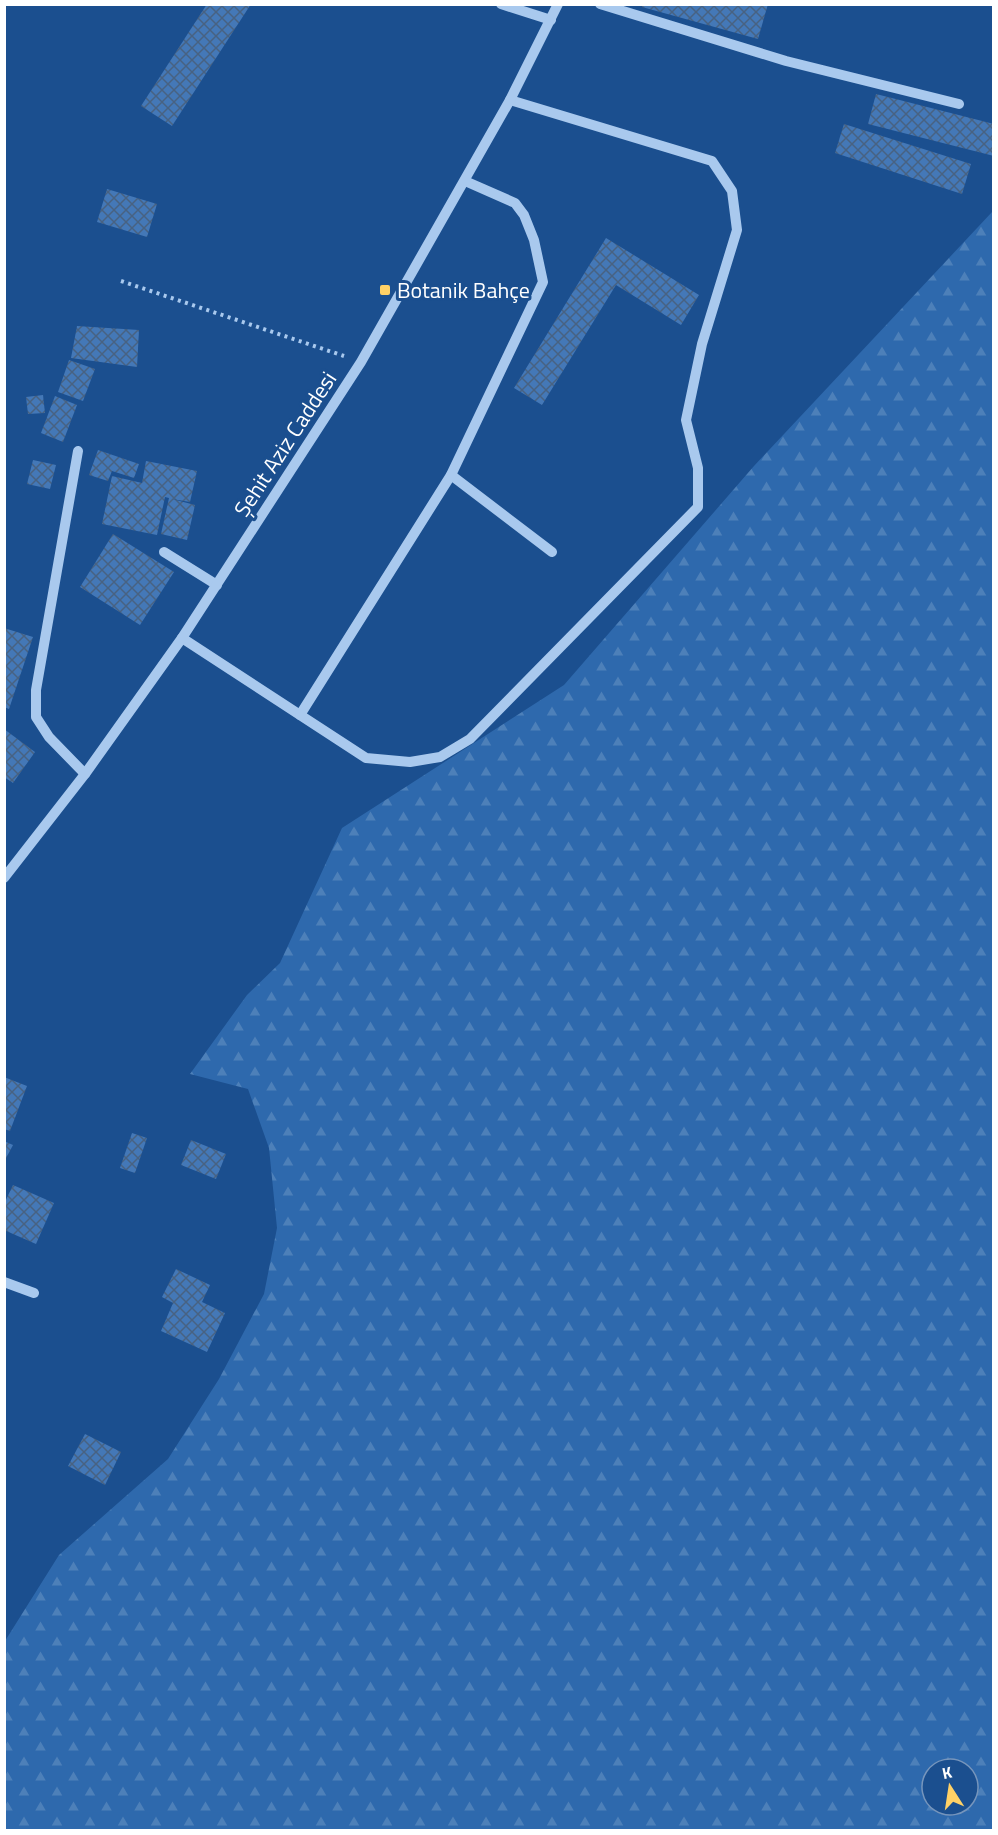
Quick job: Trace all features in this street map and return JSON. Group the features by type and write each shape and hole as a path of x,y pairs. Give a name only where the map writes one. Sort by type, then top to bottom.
{"street":[{"path":"501,4 551,20"},
{"name":"Şehit Aziz Caddesi","path":"4,878 85,774 182,638 362,362 510,100 558,4"},
{"path":"600,4 786,61 960,104"},
{"path":"182,638 366,758 410,762 440,757 470,739 698,507 698,468 686,420 702,344 737,230 732,190 712,161 510,100"},
{"path":"300,715 451,475 543,282 534,240 524,215 516,203 465,181"},
{"path":"78,451 36,690 36,717 49,736 85,774"},
{"path":"451,475 552,552"},
{"path":"164,552 217,585"},
{"path":"4,1282 34,1293"}],"path":[{"path":"121,281 362,362"}],"green space":[{"path":"993,211 993,1830 5,1830 5,1641 59,1555 168,1459 219,1379 264,1294 277,1228 269,1148 248,1089 190,1074 247,995 280,963 342,828 564,685 754,466"}],"building":[{"path":"207,4 251,4 172,126 141,106"},
{"path":"642,4 768,4 758,39 642,7"},
{"path":"876,94 994,124 994,156 868,124"},
{"path":"844,124 971,164 962,194 835,153"},
{"path":"107,189 157,204 147,237 97,222"},
{"path":"606,238 699,295 681,325 616,285 542,405 514,388"},
{"path":"77,326 139,330 137,367 71,358"},
{"path":"69,360 95,369 83,401 58,392"},
{"path":"43,395 45,413 28,414 26,397"},
{"path":"55,396 77,405 63,442 41,433"},
{"path":"98,450 139,464 134,478 112,471 108,481 89,475"},
{"path":"33,460 56,465 50,489 27,484"},
{"path":"146,461 197,471 190,502 172,499 195,505 187,540 161,534 169,498 165,497 157,535 102,524 112,476 142,483"},
{"path":"113,534 174,572 140,625 80,587"},
{"path":"4,628 33,637 9,709 4,707"},
{"path":"4,729 35,752 13,783 4,777"},
{"path":"4,1077 27,1086 10,1131 4,1129"},
{"path":"132,1133 147,1138 135,1173 120,1168"},
{"path":"191,1140 226,1154 216,1179 181,1165"},
{"path":"4,1141 13,1145 4,1162"},
{"path":"13,1185 54,1203 36,1244 4,1230 4,1204"},
{"path":"176,1269 210,1285 202,1302 225,1313 207,1352 161,1331 173,1303 162,1297"},
{"path":"85,1434 121,1452 105,1485 68,1466"}],"place":[{"name":"Botanik Bahçe","path":"385,290"}]}
